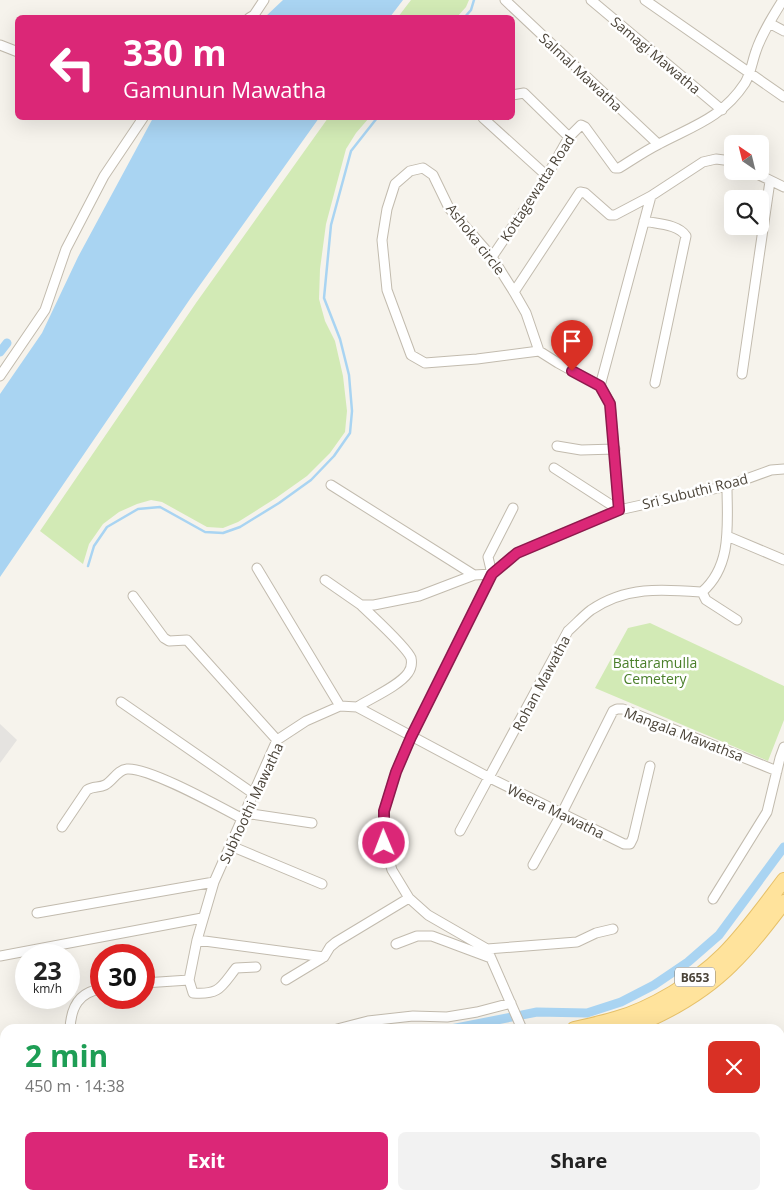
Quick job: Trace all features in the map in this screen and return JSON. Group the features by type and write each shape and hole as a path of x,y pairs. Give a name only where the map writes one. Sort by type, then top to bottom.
{"main road":[{"name":"B653","path":"595,1024 616,1019 650,1005 680,989 722,956 744,932 784,880"},
{"name":"B653","path":"639,1024 688,1000 731,966 754,941 784,902"}],"street":[{"path":"254,15 264,0"},
{"name":"Salmal Mawatha","path":"505,0 658,144"},
{"name":"Samagi Mawatha","path":"591,0 722,110"},
{"path":"645,0 784,97"},
{"name":"Kottagewatta Road","path":"492,256 548,176 570,137 581,125 585,127 615,168 620,168 658,144 712,118 722,110 744,84 750,73 756,50 782,0"},
{"path":"769,24 784,31"},
{"path":"0,45 15,51"},
{"path":"515,94 524,93 570,137"},
{"path":"0,376 45,310 66,249 104,176 142,120"},
{"path":"485,120 548,176"},
{"path":"514,292 580,192 585,193 610,215 615,215 650,196 703,162 716,159 724,160"},
{"name":"Ashoka circle","path":"423,168 434,176 449,208 492,256 526,313 539,352 425,362 411,355 387,290 382,240 387,209 395,184 410,171 423,168"},
{"path":"742,374 770,181 784,187"},
{"path":"600,386 650,196"},
{"path":"644,221 676,228 686,236 656,383"},
{"path":"539,352 600,386 610,404 619,510"},
{"path":"556,446 581,450 615,449"},
{"path":"554,468 619,510"},
{"name":"Sri Subuthi Road","path":"489,953 428,915 409,898 392,870 384,843 384,811 396,772 411,737 492,574 517,553 619,510 727,486 771,470 784,468"},
{"path":"331,485 474,575"},
{"path":"727,486 727,536 724,561 710,586 702,592 706,600 737,620"},
{"path":"361,605 374,605 419,596 474,575 492,574 488,557 512,508"},
{"path":"727,536 784,560"},
{"path":"257,568 340,706"},
{"path":"325,580 361,605 411,657 412,662 409,672 399,681 356,707"},
{"name":"Rohan Mawatha","path":"460,831 568,631 590,611 608,600 640,590 702,592"},
{"path":"133,596 164,638 169,641 187,640 277,740"},
{"path":"121,702 254,794"},
{"name":"Subhoothi Mawatha","path":"189,980 202,918 214,882 232,846 277,740 306,721 340,706 356,707 411,737"},
{"name":"Mangala Mawathsa","path":"533,865 562,813 613,711 617,708 623,708 777,771"},
{"name":"Weera Mawatha","path":"411,737 624,844 630,844 633,838 650,766"},
{"path":"713,900 767,812 784,747"},
{"path":"62,827 87,790 92,787 104,786 120,771 128,769 154,775 244,816 312,823"},
{"path":"232,846 322,884"},
{"path":"37,913 214,882"},
{"path":"286,980 324,957 336,942 409,898"},
{"path":"0,956 202,918"},
{"path":"396,944 416,936 432,936 489,953 577,942 596,933 613,929"},
{"path":"197,940 324,957"},
{"path":"489,953 521,1024"},
{"path":"155,982 189,980 193,993 209,994 219,989 236,968 256,967"},
{"path":"70,1024 70,1018 80,998 90,992"},
{"path":"356,1024 413,1016 446,1018 512,1006"}],"green space":[{"path":"411,0 469,0 459,15 400,15"},
{"path":"327,120 367,120 346,149 326,224 320,269 319,299 325,321 335,341 343,376 347,411 345,432 330,453 307,476 238,522 223,528 207,527 162,502 151,500 119,512 103,524 89,544 83,564 40,531 196,303"},
{"name":"Battaramulla Cemetery","path":"650,623 784,686 784,720 768,761 595,688 628,628"}],"shaded area":[{"path":"0,724 17,740 0,763"}],"water":[{"path":"283,0 403,0 392,15 267,15"},
{"path":"152,120 318,120 190,299 0,577 0,394 42,333 78,257"}],"waterway":[{"path":"467,15 471,10 474,0"},
{"path":"88,566 94,546 107,527 138,509 160,507 205,532 223,533 240,527 279,503 311,480 334,456 350,433 352,411 349,375 340,339 324,298 331,225 351,151 375,120"},
{"path":"0,352 7,343"},
{"path":"476,1024 537,1012 587,1013 621,1002 654,985 688,962 719,935 784,847"}],"route":[{"path":"384,843 384,811 396,772 411,737 492,574 517,553 619,510 610,404 600,386 572,371"}]}
